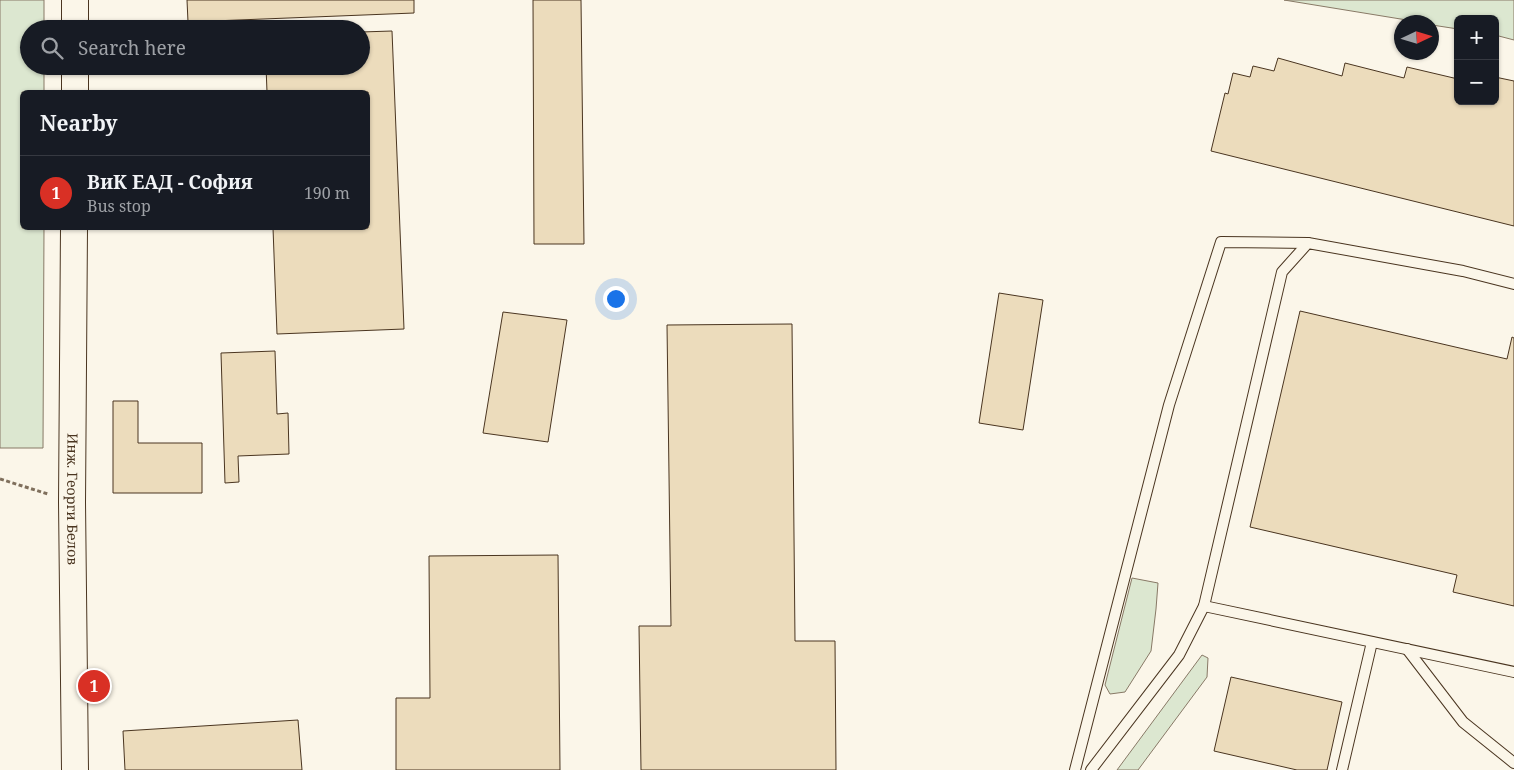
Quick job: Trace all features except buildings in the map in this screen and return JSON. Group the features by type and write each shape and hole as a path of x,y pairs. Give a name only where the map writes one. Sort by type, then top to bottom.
{"street":[{"path":"75,0 75,20"},
{"path":"75,75 75,90"},
{"name":"Инж. Георги Белов","path":"74,230 72,502 75,770"}],"lane":[{"path":"1075,770 1169,404 1221,242 1308,243 1463,271 1514,284"},
{"path":"1091,770 1178,655 1204,606 1282,272 1308,243"},
{"path":"1204,606 1514,672"},
{"path":"1342,770 1372,642"},
{"path":"1407,649 1463,722 1514,763"}],"path":[{"path":"0,479 72,502"}],"green space":[{"path":"0,0 44,0 44,20 20,20 20,75 44,75 44,90 20,90 20,230 44,230 43,448 0,448"},
{"path":"1284,0 1514,0 1514,40 1499,36 1499,15 1454,15 1454,28 1439,26 1439,15 1394,15 1394,18"},
{"path":"1132,578 1158,583 1151,651 1125,692 1110,694 1105,685"},
{"path":"1202,655 1208,658 1207,677 1138,770 1117,770"}],"place":[{"name":"ВиК ЕАД - София","path":"94,686"}]}
